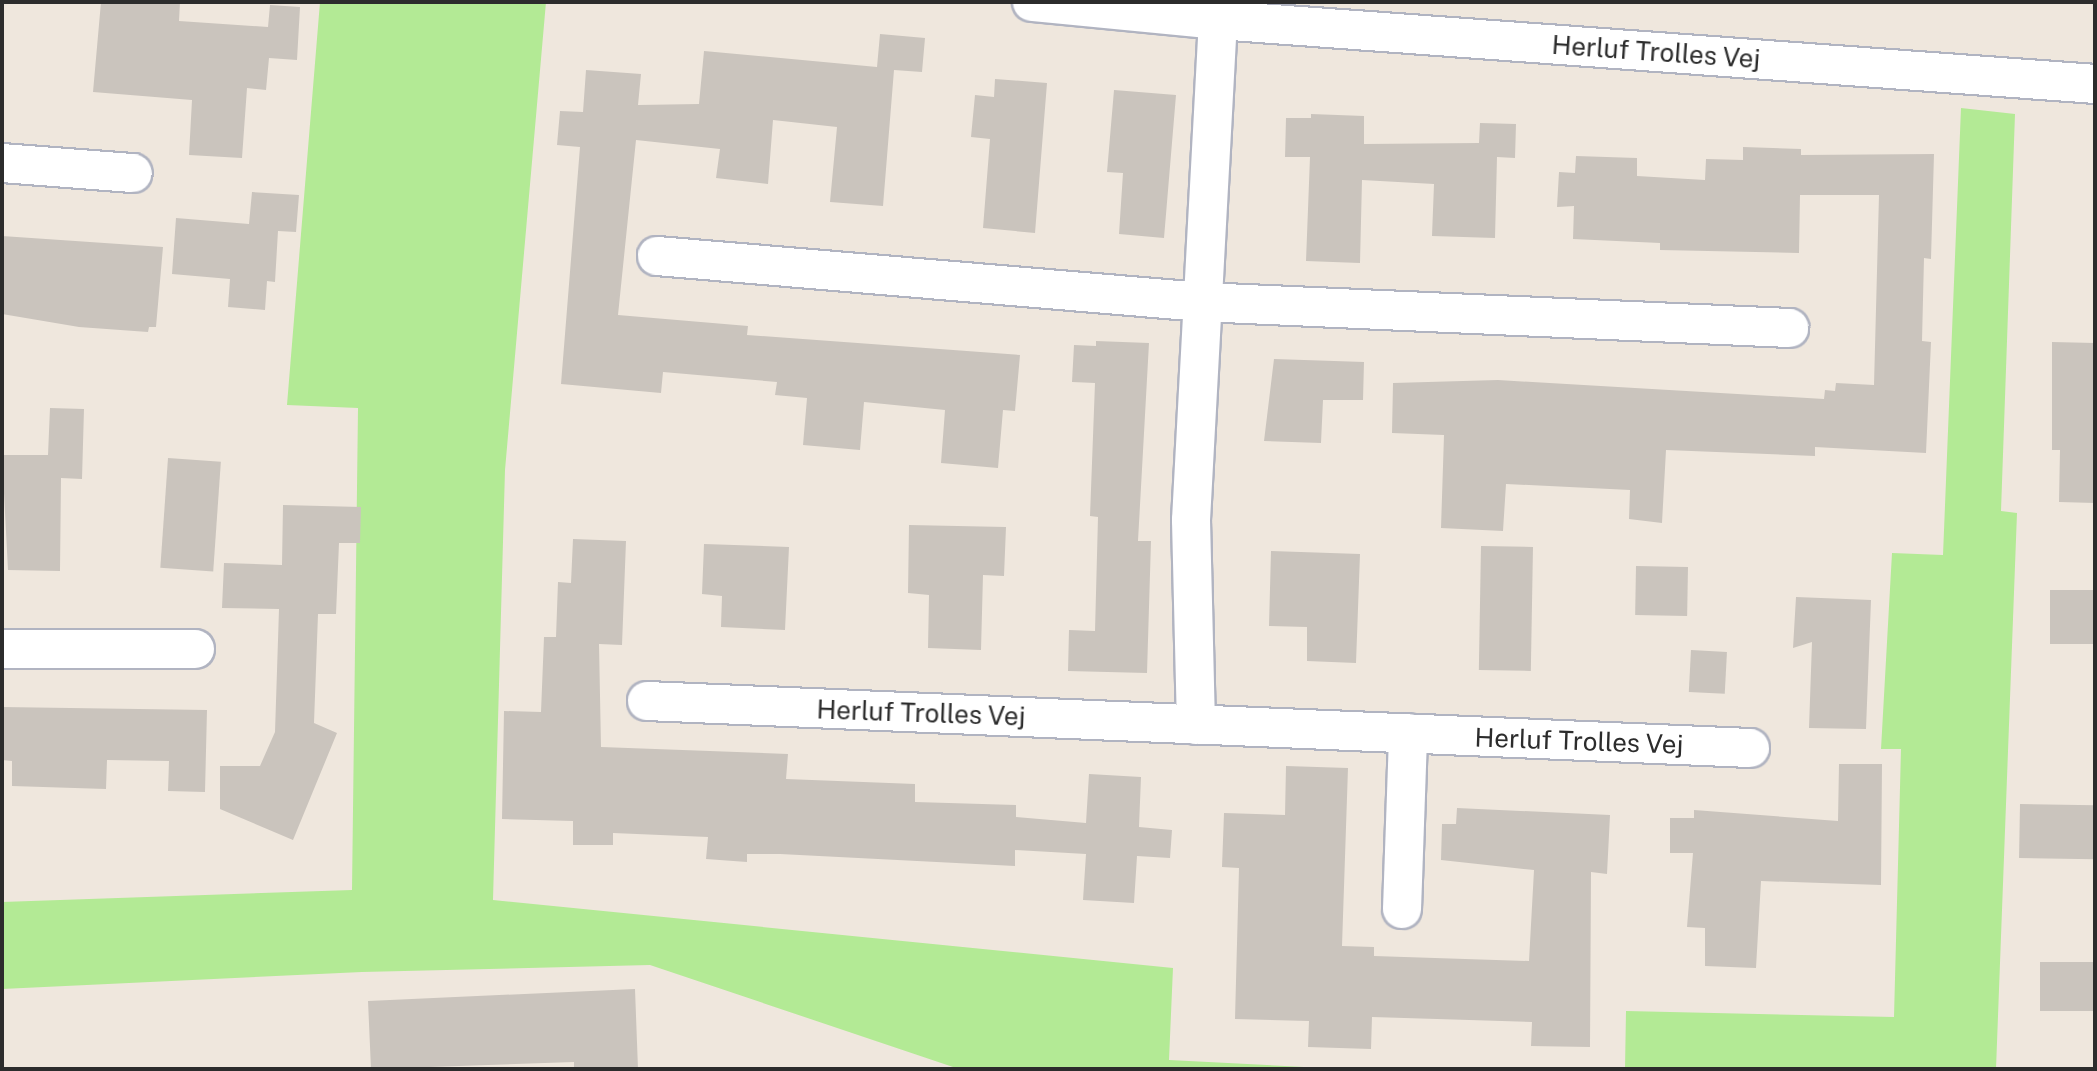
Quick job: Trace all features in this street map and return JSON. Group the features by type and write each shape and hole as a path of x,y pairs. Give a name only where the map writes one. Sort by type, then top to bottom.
{"street":[{"name":"Herluf Trolles Vej","path":"1032,2 1219,11 2095,84"},
{"path":"1196,725 1191,520 1219,11"},
{"path":"2,163 133,173"},
{"path":"657,256 1201,302 1789,328"},
{"path":"2,649 195,649"},
{"name":"Herluf Trolles Vej","path":"647,701 1750,748"},
{"path":"1402,909 1408,733"}],"green space":[{"path":"320,2 546,2 505,470 493,900 1173,968 1169,1060 1343,1069 959,1069 650,965 362,972 2,989 2,902 352,890 358,408 287,405"},
{"path":"1961,108 2015,114 2001,511 2017,513 1996,1069 1625,1069 1626,1011 1894,1017 1901,749 1881,749 1892,553 1943,555"}],"building":[{"path":"101,2 180,2 179,21 268,27 270,5 300,7 297,60 269,58 266,90 247,88 242,158 189,155 192,100 93,92"},
{"path":"880,34 925,38 922,72 894,70 883,206 830,202 837,127 773,120 768,184 716,178 720,149 636,140 618,315 748,326 747,335 1020,355 1015,411 1003,410 998,468 941,463 945,410 864,402 860,450 803,445 807,398 775,395 777,382 663,372 661,393 561,384 580,147 557,145 560,111 583,112 586,70 641,74 638,105 699,104 704,51 877,67"},
{"path":"995,79 1047,83 1035,233 983,228 990,139 971,137 975,95 994,97"},
{"path":"1114,90 1176,95 1164,238 1119,234 1123,173 1107,172"},
{"path":"1311,114 1364,116 1364,144 1479,143 1480,123 1516,124 1515,158 1497,157 1495,238 1432,236 1434,184 1362,180 1360,263 1306,261 1310,157 1285,157 1286,118 1311,118"},
{"path":"1743,147 1801,149 1801,155 1934,154 1931,259 1924,258 1922,341 1931,342 1926,453 1815,447 1815,456 1666,450 1662,523 1629,519 1630,490 1506,484 1503,531 1441,528 1444,435 1392,433 1393,383 1498,380 1824,399 1825,390 1835,391 1836,383 1874,385 1879,195 1800,195 1799,253 1660,250 1660,243 1573,239 1574,206 1557,207 1559,172 1575,173 1576,156 1637,158 1637,176 1705,180 1706,159 1743,160"},
{"path":"252,192 299,195 296,232 278,231 275,282 267,281 265,310 228,307 230,279 172,274 176,218 249,224"},
{"path":"2,236 163,247 156,327 149,327 148,332 79,327 2,314"},
{"path":"1096,341 1149,343 1138,541 1151,541 1147,673 1068,671 1069,630 1095,631 1098,517 1090,516 1095,383 1072,382 1074,345 1096,346"},
{"path":"2052,342 2095,343 2095,503 2059,502 2060,450 2052,450"},
{"path":"1274,359 1364,362 1363,400 1323,400 1321,443 1264,441"},
{"path":"50,408 84,409 82,479 61,478 60,571 8,570 2,455 48,455"},
{"path":"168,458 221,462 213,571 160,568"},
{"path":"283,505 361,507 360,543 339,543 336,614 318,614 314,723 337,733 293,840 220,809 220,766 260,766 275,732 279,609 222,608 224,563 282,565"},
{"path":"909,525 1006,527 1004,576 983,575 981,650 928,648 929,595 908,593"},
{"path":"573,539 626,541 622,645 599,644 601,747 788,754 786,779 915,784 915,802 1016,805 1016,817 1086,823 1089,774 1141,777 1139,827 1172,830 1170,858 1137,856 1134,903 1083,900 1086,854 1015,850 1015,866 780,854 747,854 747,862 706,859 708,837 613,833 613,845 573,845 573,821 502,819 504,711 541,712 544,637 556,637 558,582 571,583"},
{"path":"704,544 789,547 785,630 721,627 722,596 702,594"},
{"path":"1481,546 1533,547 1531,671 1479,670"},
{"path":"1271,551 1360,554 1356,663 1307,661 1307,627 1269,626"},
{"path":"1636,566 1688,567 1687,616 1635,615"},
{"path":"2050,590 2095,590 2095,644 2050,644"},
{"path":"1796,597 1871,600 1866,729 1809,728 1812,642 1793,648"},
{"path":"1691,650 1727,652 1725,694 1689,692"},
{"path":"2,707 207,710 205,792 168,791 169,761 107,760 106,789 12,786 12,761 2,760"},
{"path":"1839,764 1882,764 1881,885 1761,881 1756,968 1705,966 1705,928 1687,927 1693,853 1670,853 1670,818 1694,818 1694,810 1838,821"},
{"path":"1286,766 1348,768 1342,946 1374,947 1374,956 1529,961 1534,870 1441,860 1442,824 1456,824 1457,808 1610,815 1607,874 1591,872 1590,1047 1531,1046 1532,1022 1372,1017 1371,1049 1308,1047 1309,1021 1235,1019 1239,868 1222,867 1224,813 1285,815"},
{"path":"2020,804 2095,805 2094,859 2019,858"},
{"path":"2040,962 2095,962 2095,1011 2040,1011"},
{"path":"635,989 638,1069 574,1069 574,1062 371,1069 368,1001"}]}
